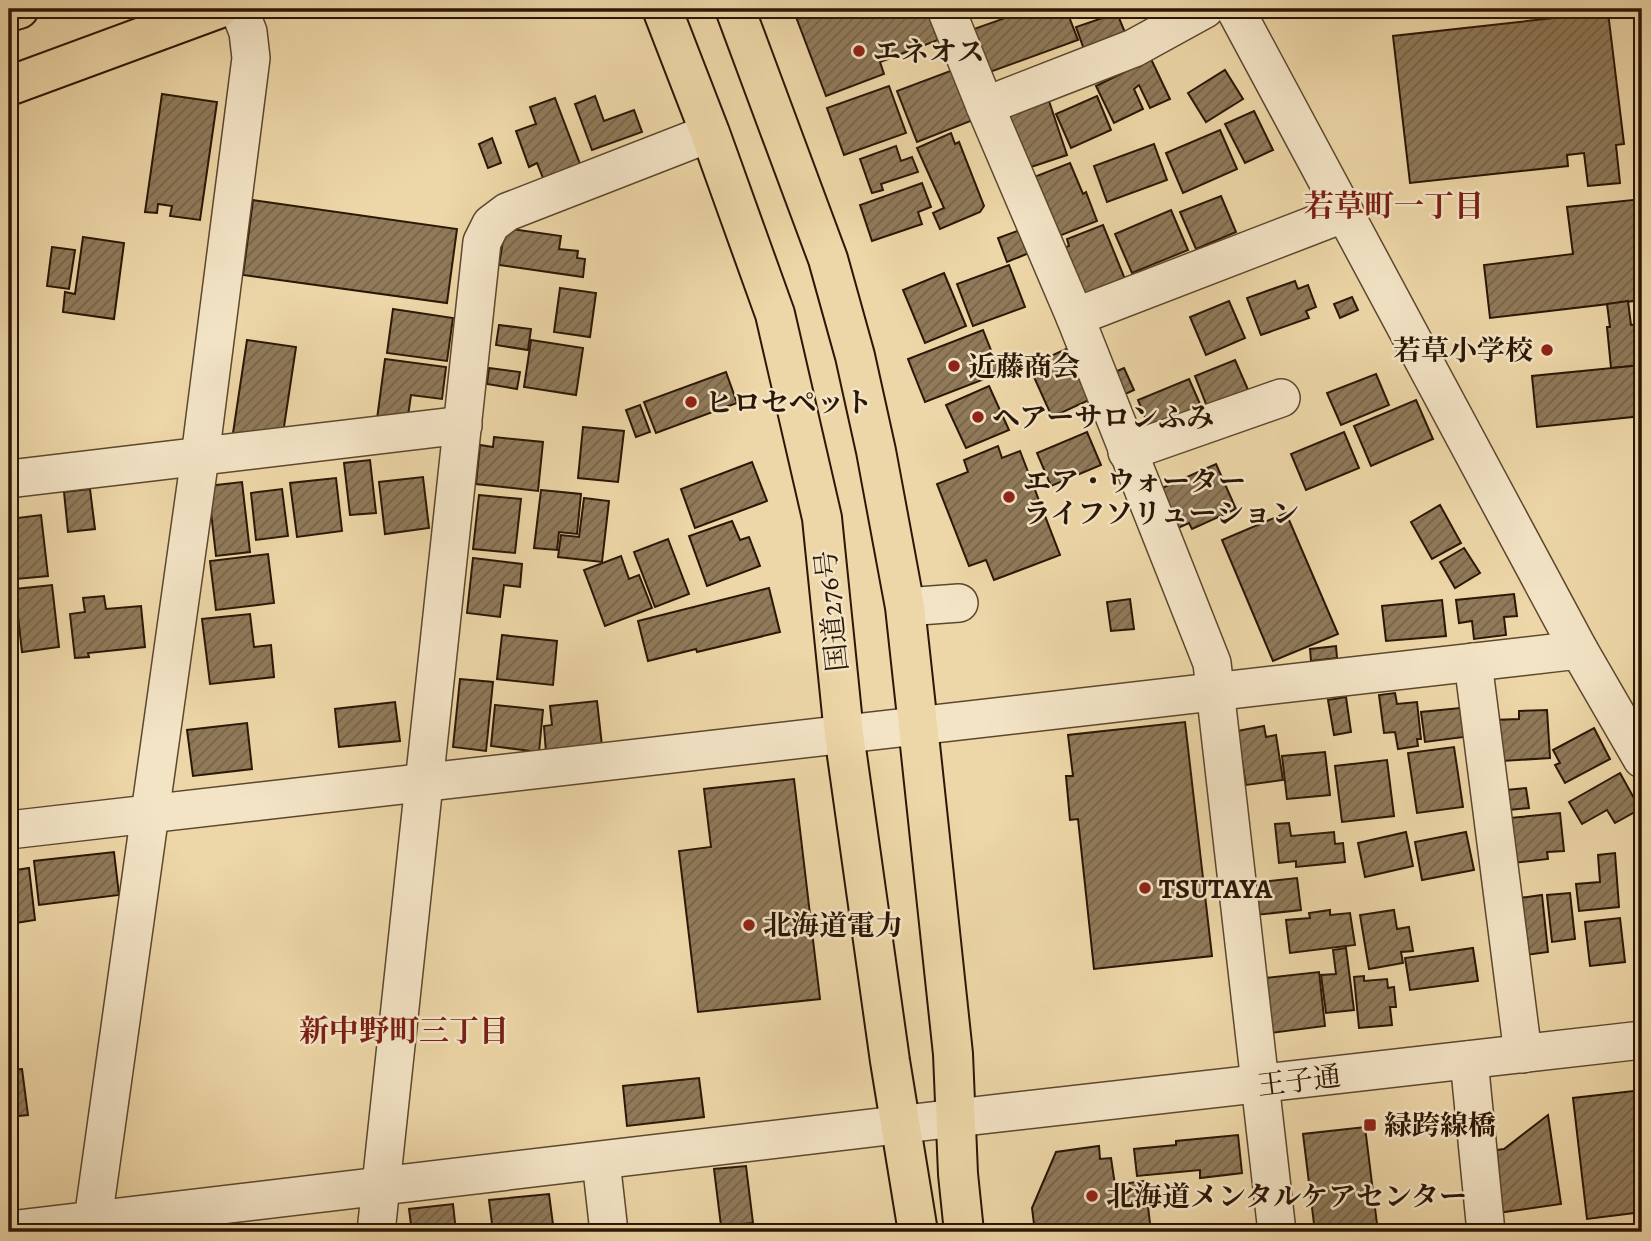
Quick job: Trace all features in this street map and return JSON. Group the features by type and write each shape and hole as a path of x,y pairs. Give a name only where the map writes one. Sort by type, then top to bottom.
{"highway":[{"path":"9,12 19,9"},
{"path":"9,86 218,9"},
{"name":"国道276号","path":"662,9 775,314 819,505 844,734 918,1232"},
{"path":"735,9 831,271 855,356 873,437 905,607 953,1054 964,1232"}],"street":[{"path":"94,1226 200,457 251,58 248,32 239,9"},
{"path":"946,9 1075,317 1212,663 1277,1232"},
{"path":"985,106 1134,48 1205,9"},
{"path":"1235,9 1579,650 1642,759"},
{"path":"376,1232 482,242 491,224 506,212 710,133"},
{"path":"1075,317 1345,213"},
{"path":"1127,452 1281,398"},
{"path":"9,478 463,425"},
{"path":"905,607 959,603"},
{"path":"9,830 918,726 1090,696 1215,692 1579,650"},
{"path":"1474,662 1523,1054"},
{"name":"王子通","path":"9,1230 94,1226 380,1187 1642,1040"},
{"path":"1469,1060 1486,1232"},
{"path":"601,1161 609,1232"}],"building":[{"path":"489,9 519,9 493,18"},
{"name":"エネオス","path":"793,9 926,9 938,40 880,62 884,74 826,96"},
{"path":"1031,9 1066,9 1078,40 987,73 971,30"},
{"path":"1571,9 1597,9 1598,13 1608,12 1624,144 1616,145 1620,183 1588,186 1584,153 1567,155 1568,166 1410,183 1393,36 1572,16"},
{"path":"1117,13 1128,40 1086,55 1076,27"},
{"path":"1151,59 1170,99 1150,108 1139,85 1134,89 1143,109 1114,123 1096,86"},
{"path":"953,70 973,120 917,142 897,91"},
{"path":"1225,70 1243,99 1206,122 1188,93"},
{"path":"889,86 906,133 844,155 827,108"},
{"path":"162,94 217,102 200,220 170,216 172,206 158,204 157,213 145,212"},
{"path":"595,96 604,121 634,110 642,132 592,150 575,104"},
{"path":"1097,96 1111,130 1071,148 1056,114"},
{"path":"555,98 580,164 543,178 537,163 529,167 516,131 536,124 530,107"},
{"path":"1049,101 1067,155 1022,170 1003,116"},
{"path":"1254,111 1273,150 1245,163 1225,124"},
{"path":"1220,130 1237,169 1183,193 1166,153"},
{"path":"951,133 955,144 959,142 984,206 980,212 940,229 933,213 944,208 917,148"},
{"path":"492,138 501,163 488,168 479,144"},
{"path":"1154,144 1167,180 1107,202 1094,166"},
{"path":"896,146 901,161 912,157 918,172 881,184 883,190 872,193 860,159"},
{"path":"1070,163 1083,194 1086,192 1097,221 1049,240 1034,177"},
{"path":"922,183 931,207 918,212 922,224 872,241 860,205"},
{"path":"1221,196 1236,232 1196,249 1180,212"},
{"path":"1642,199 1642,300 1490,318 1484,265 1573,254 1567,207"},
{"path":"253,200 457,229 447,303 243,275"},
{"path":"1171,210 1188,250 1132,273 1115,234"},
{"path":"1103,225 1129,289 1084,307 1061,249 1069,246 1067,239"},
{"path":"505,228 561,236 559,249 578,251 577,258 585,259 583,277 499,265"},
{"path":"1020,230 1029,253 1007,262 998,238"},
{"path":"83,237 124,243 114,319 63,312 65,292 75,294"},
{"path":"52,247 75,250 69,289 47,286"},
{"path":"1009,265 1025,307 973,326 957,284"},
{"path":"944,273 966,326 925,343 903,290"},
{"path":"1295,281 1298,289 1308,285 1316,307 1306,311 1309,318 1261,335 1247,298"},
{"path":"560,288 596,293 590,337 554,332"},
{"path":"1352,297 1358,310 1340,318 1334,304"},
{"path":"1229,301 1245,338 1206,355 1190,317"},
{"path":"1628,301 1631,325 1642,324 1642,365 1611,368 1607,304"},
{"path":"393,309 453,318 447,361 387,353"},
{"path":"499,325 531,329 528,350 496,345"},
{"name":"近藤商会","path":"983,330 1000,373 925,402 908,359"},
{"path":"247,340 296,347 282,440 233,433"},
{"path":"531,340 583,348 576,395 524,387"},
{"path":"1066,349 1089,400 1052,417 1029,366"},
{"path":"385,359 446,367 442,399 411,395 407,423 377,419"},
{"path":"1235,360 1249,392 1208,409 1195,376"},
{"path":"1642,365 1642,416 1537,427 1532,376"},
{"path":"489,368 520,372 517,389 487,384"},
{"path":"1124,368 1134,390 1121,396 1110,374"},
{"name":"ヒロセペット","path":"726,372 737,403 656,433 644,402"},
{"path":"1376,374 1389,405 1341,425 1327,393"},
{"path":"1189,379 1204,413 1152,435 1138,400"},
{"name":"ヘアーサロンふみ","path":"989,386 1009,430 966,448 946,405"},
{"path":"1416,400 1433,439 1371,466 1354,426"},
{"path":"640,405 650,432 636,437 626,410"},
{"path":"583,427 624,431 618,482 578,478"},
{"path":"1087,432 1101,465 1051,486 1037,453"},
{"path":"1344,432 1359,468 1306,490 1291,454"},
{"path":"494,437 543,442 538,491 476,484 480,445 493,447"},
{"path":"998,446 1002,458 1020,451 1060,555 994,580 986,560 969,566 937,484 968,472 964,460"},
{"path":"370,460 376,513 350,515 344,463"},
{"path":"752,462 767,501 695,528 681,489"},
{"path":"1216,464 1236,509 1192,529 1189,523 1178,528 1160,489"},
{"path":"423,477 429,528 385,534 379,482"},
{"path":"336,478 342,531 297,537 290,483"},
{"path":"242,482 250,552 216,556 208,486"},
{"path":"90,489 95,529 68,532 64,492"},
{"path":"282,489 288,536 256,540 251,493"},
{"path":"541,490 581,494 577,534 559,532 557,550 534,548"},
{"path":"479,495 521,499 515,553 473,549"},
{"path":"584,498 609,501 602,562 558,557 561,535 579,537"},
{"path":"1440,505 1461,543 1432,559 1411,522"},
{"path":"1286,513 1338,634 1273,661 1222,540"},
{"path":"41,515 48,576 16,579 9,519"},
{"path":"732,521 740,540 749,537 760,566 707,586 689,536"},
{"path":"668,539 689,594 655,607 634,552"},
{"path":"1464,548 1480,573 1455,588 1440,562"},
{"path":"268,554 274,603 216,610 210,561"},
{"path":"621,556 629,579 639,575 652,608 605,626 584,570"},
{"path":"473,558 522,564 520,587 504,585 500,617 467,613"},
{"path":"52,585 59,647 22,652 15,589"},
{"path":"769,588 780,632 648,661 638,621"},
{"path":"1514,594 1517,616 1504,617 1506,635 1474,639 1472,621 1459,623 1456,600"},
{"path":"104,596 106,609 141,606 145,647 88,653 89,657 75,658 70,614 85,612 83,598"},
{"path":"9,598 15,652 9,653"},
{"path":"1130,599 1134,629 1111,631 1107,602"},
{"path":"1442,600 1446,636 1386,641 1382,606"},
{"path":"250,614 254,647 271,645 274,677 210,684 202,619"},
{"path":"502,635 557,641 553,685 497,679"},
{"path":"1336,646 1337,658 1311,661 1310,649"},
{"path":"460,679 493,682 486,751 453,747"},
{"path":"1395,693 1397,704 1417,702 1421,739 1417,739 1418,746 1398,749 1395,732 1384,733 1379,695"},
{"path":"1346,697 1351,732 1334,735 1328,700"},
{"path":"597,701 602,746 546,753 544,726 552,725 550,706"},
{"path":"395,702 400,741 339,747 335,709"},
{"path":"495,705 543,710 539,752 491,746"},
{"path":"1460,708 1464,737 1425,742 1421,712"},
{"path":"1547,710 1550,758 1502,761 1494,720 1519,719 1519,711"},
{"name":"TSUTAYA","path":"1185,722 1212,956 1094,969 1078,819 1070,820 1066,776 1073,776 1068,735"},
{"path":"247,723 252,769 193,776 187,730"},
{"path":"1264,726 1266,737 1276,735 1283,780 1246,785 1237,731"},
{"path":"1594,728 1610,759 1565,783 1555,765 1560,763 1553,750"},
{"path":"1454,747 1463,807 1417,813 1408,753"},
{"path":"1325,752 1330,795 1287,799 1282,756"},
{"path":"1387,760 1394,816 1342,822 1335,766"},
{"path":"1620,773 1640,809 1615,823 1607,810 1582,824 1569,802"},
{"name":"北海道電力","path":"794,779 820,999 698,1012 679,851 711,847 704,789"},
{"path":"1526,788 1529,808 1509,810 1510,818 1560,813 1564,851 1547,852 1548,859 1505,864 1497,791"},
{"path":"1289,823 1291,836 1334,832 1335,844 1343,843 1345,862 1296,867 1296,861 1279,863 1275,824"},
{"path":"1406,832 1413,866 1365,877 1358,843"},
{"path":"1466,832 1474,870 1422,880 1415,842"},
{"path":"114,852 119,895 39,905 34,861"},
{"path":"1615,853 1619,907 1579,911 1576,884 1600,882 1598,855"},
{"path":"29,868 35,920 9,924 9,871"},
{"path":"1297,878 1301,910 1255,915 1252,883"},
{"path":"1570,893 1575,939 1552,942 1547,895"},
{"path":"1542,895 1548,952 1519,956 1512,899"},
{"path":"1330,910 1330,915 1350,913 1355,945 1290,953 1286,920 1310,918 1309,913"},
{"path":"1394,910 1397,929 1409,927 1413,951 1401,952 1403,963 1369,969 1360,915"},
{"path":"1620,918 1625,962 1590,966 1585,922"},
{"path":"1346,948 1354,1010 1326,1013 1321,975 1336,974 1333,950"},
{"path":"1473,948 1478,981 1410,990 1405,958"},
{"path":"1319,972 1325,1026 1271,1033 1265,978"},
{"path":"1364,976 1364,981 1387,979 1388,988 1394,987 1396,1007 1390,1007 1392,1025 1359,1028 1354,977"},
{"path":"22,1069 28,1115 9,1117 9,1070"},
{"path":"699,1078 704,1117 627,1126 623,1086"},
{"path":"1642,1090 1642,1212 1587,1219 1573,1098"},
{"path":"1548,1115 1561,1204 1490,1214 1482,1152 1504,1149"},
{"path":"1365,1127 1378,1232 1315,1232 1303,1134"},
{"path":"1238,1135 1242,1173 1200,1178 1200,1170 1137,1176 1134,1149 1176,1145 1176,1141"},
{"name":"北海道メンタルケアセンター","path":"1099,1146 1100,1159 1111,1158 1115,1185 1145,1181 1151,1232 1035,1232 1032,1208 1056,1152"},
{"path":"9,1157 14,1202 9,1203"},
{"path":"746,1166 753,1223 721,1226 714,1169"},
{"path":"549,1194 554,1232 493,1232 489,1200"},
{"path":"453,1204 456,1232 412,1232 409,1209"},
{"path":"1576,1227 1577,1232 1528,1232"}],"place":[{"name":"エネオス","path":"859,51"},
{"name":"若草小学校","path":"1547,350"},
{"name":"近藤商会","path":"954,366"},
{"name":"ヒロセペット","path":"691,402"},
{"name":"ヘアーサロンふみ","path":"978,417"},
{"name":"エア・ウォーター ライフソリューション","path":"1009,497"},
{"name":"TSUTAYA","path":"1145,888"},
{"name":"北海道電力","path":"749,925"},
{"name":"緑跨線橋","path":"1370,1125"},
{"name":"北海道メンタルケアセンター","path":"1092,1196"}],"district":[{"name":"若草町一丁目","path":"1394,206"},
{"name":"新中野町三丁目","path":"404,1031"}]}
